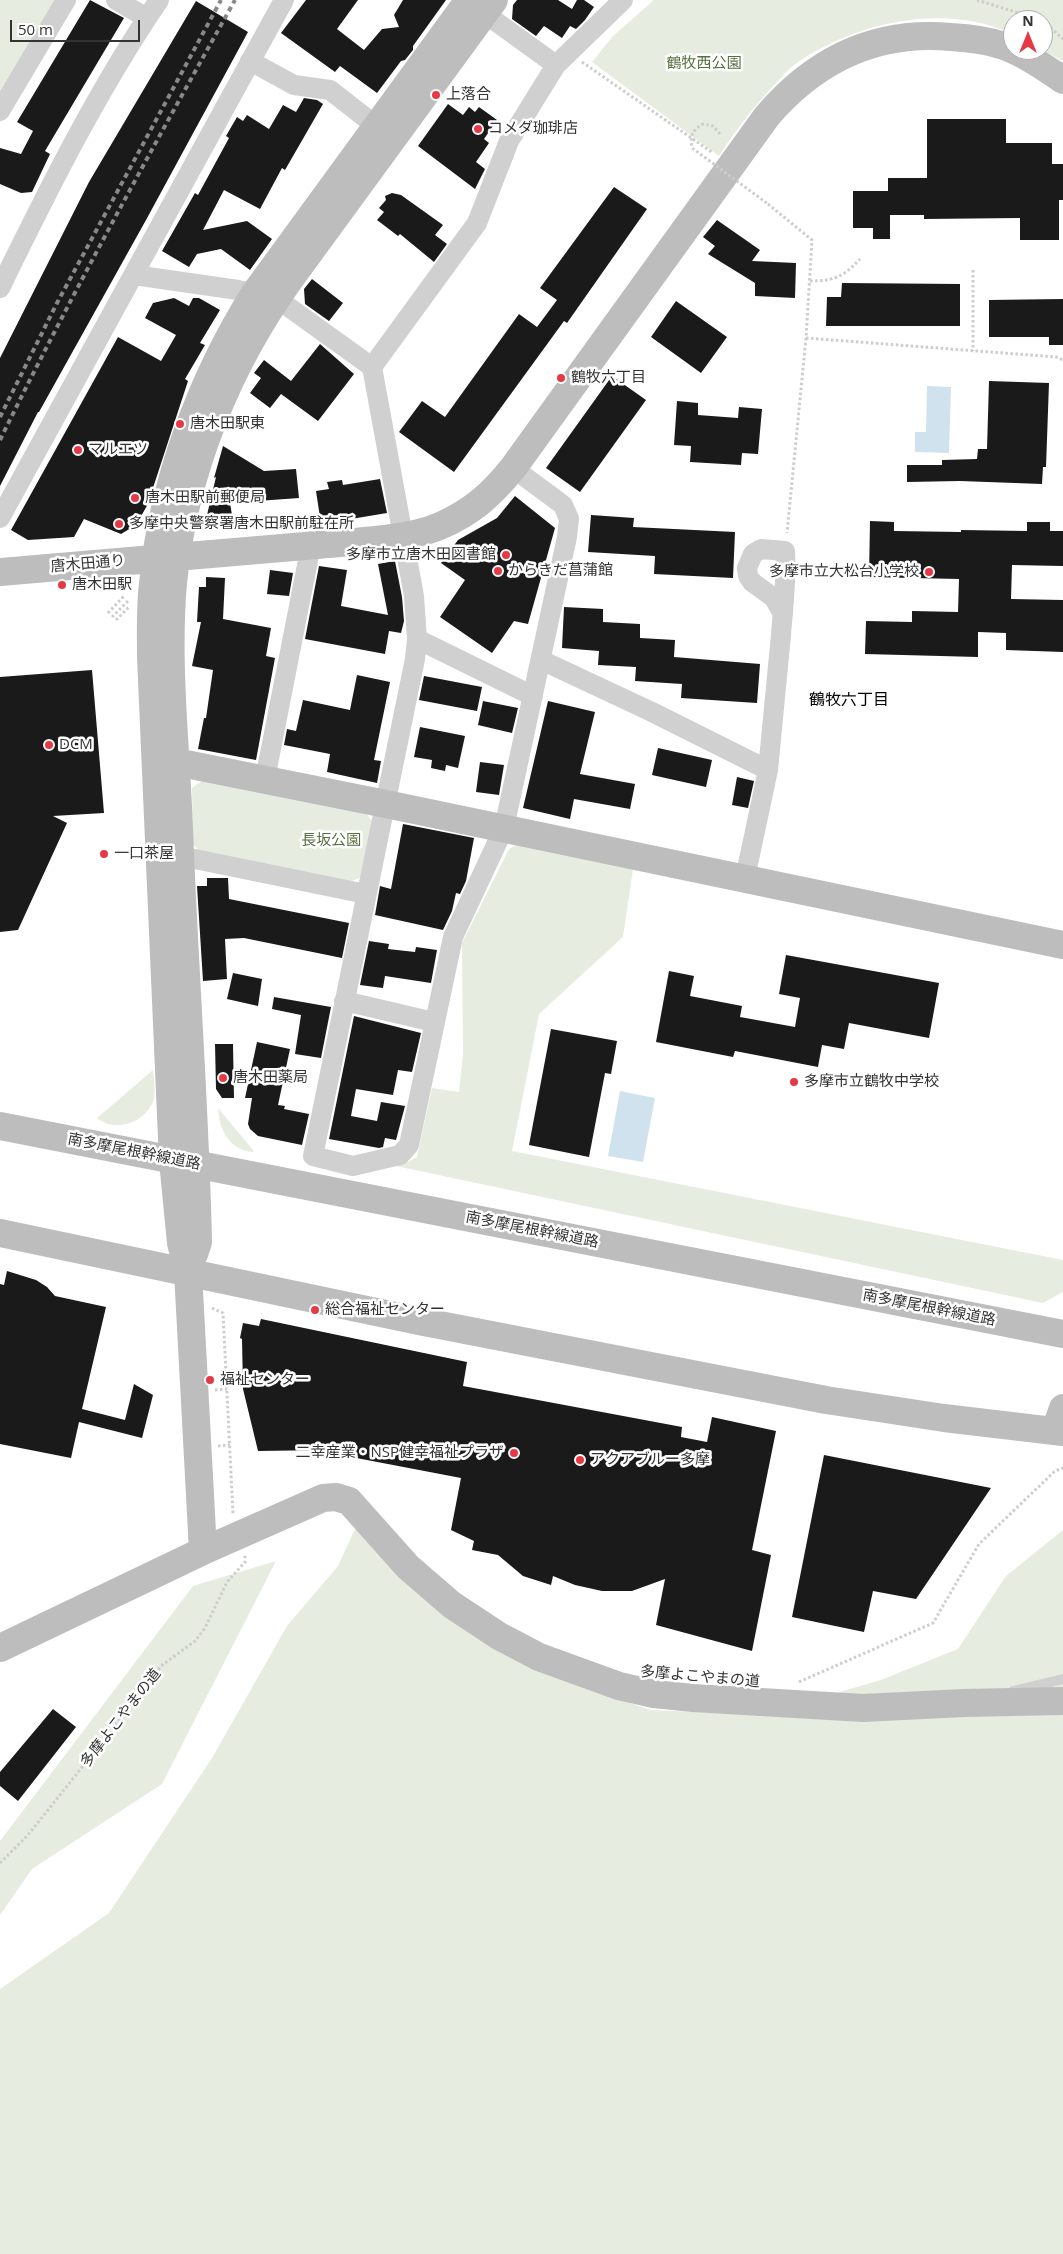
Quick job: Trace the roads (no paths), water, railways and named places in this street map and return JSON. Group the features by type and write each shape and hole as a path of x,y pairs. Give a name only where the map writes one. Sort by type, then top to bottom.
{"main road":[{"path":"265,295 376,126 482,4"},
{"path":"185,1162 151,666 151,610 166,558 173,480 202,394 225,343 265,295 482,4"},
{"name":"唐木田通り","path":"0,572 404,536 439,526 466,513 492,494 513,468 767,116 803,79 825,64 849,52 875,43 924,35 975,39 1003,46 1033,60 1063,80"},
{"path":"166,558 173,595 172,647 180,856 185,1162 181,1243 188,1272 203,1551"},
{"path":"176,762 1061,941"},
{"name":"南多摩尾根幹線道路","path":"0,1126 1063,1334"},
{"path":"0,1234 419,1321 826,1400 944,1418 1060,1423"},
{"path":"0,1648 203,1551 323,1498 336,1497 349,1501 408,1567 452,1605 499,1636 539,1657 581,1674 619,1686 654,1694 763,1704 863,1708 964,1703 1063,1702"}],"street":[{"path":"0,111 66,0"},
{"path":"116,0 147,18"},
{"path":"0,288 55,177 159,0"},
{"path":"0,518 284,0"},
{"path":"372,367 477,223 509,141 562,58 623,0"},
{"path":"482,4 562,58"},
{"path":"250,61 294,85 330,90 376,126"},
{"path":"134,275 265,295 372,367 414,596 417,639 416,659 313,1156 353,1166 400,1155 409,1145 453,937 504,828 567,537 569,519 563,505 513,468"},
{"path":"264,779 311,545"},
{"path":"745,878 768,770 783,614 786,570 785,551 761,549 753,554 747,568 748,576 752,582 774,598 783,614"},
{"path":"417,639 533,696"},
{"path":"541,660 652,712 768,770"},
{"path":"180,856 366,894"},
{"path":"344,1001 434,1022"}],"lane":[{"path":"964,1703 1063,1679"}],"water":[{"path":"927,386 951,387 949,453 915,452 915,432 926,432"},
{"path":"620,1091 655,1098 643,1162 608,1156"}],"railway":[{"path":"0,417 57,303 221,0"},
{"path":"0,440 85,274 235,0"}],"place":[{"name":"上落合","path":"436,95"},
{"name":"コメダ珈琲店","path":"478,129"},
{"name":"鶴牧六丁目","path":"561,378"},
{"name":"唐木田駅東","path":"180,424"},
{"name":"マルエツ","path":"78,450"},
{"name":"唐木田駅前郵便局","path":"135,498"},
{"name":"多摩中央警察署唐木田駅前駐在所","path":"119,524"},
{"name":"多摩市立唐木田図書館","path":"506,555"},
{"name":"からきだ菖蒲館","path":"498,571"},
{"name":"多摩市立大松台小学校","path":"929,572"},
{"name":"唐木田駅","path":"62,585"},
{"name":"DCM","path":"49,745"},
{"name":"一口茶屋","path":"104,854"},
{"name":"唐木田薬局","path":"223,1078"},
{"name":"多摩市立鶴牧中学校","path":"794,1082"},
{"name":"総合福祉センター","path":"315,1310"},
{"name":"福祉センター","path":"210,1380"},
{"name":"二幸産業・NSP健幸福祉プラザ","path":"514,1453"},
{"name":"アクアブルー多摩","path":"580,1460"}],"district":[{"name":"鶴牧六丁目","path":"849,700"}],"park label":[{"name":"鶴牧西公園","path":"704,64"},
{"name":"長坂公園","path":"331,841"}]}
